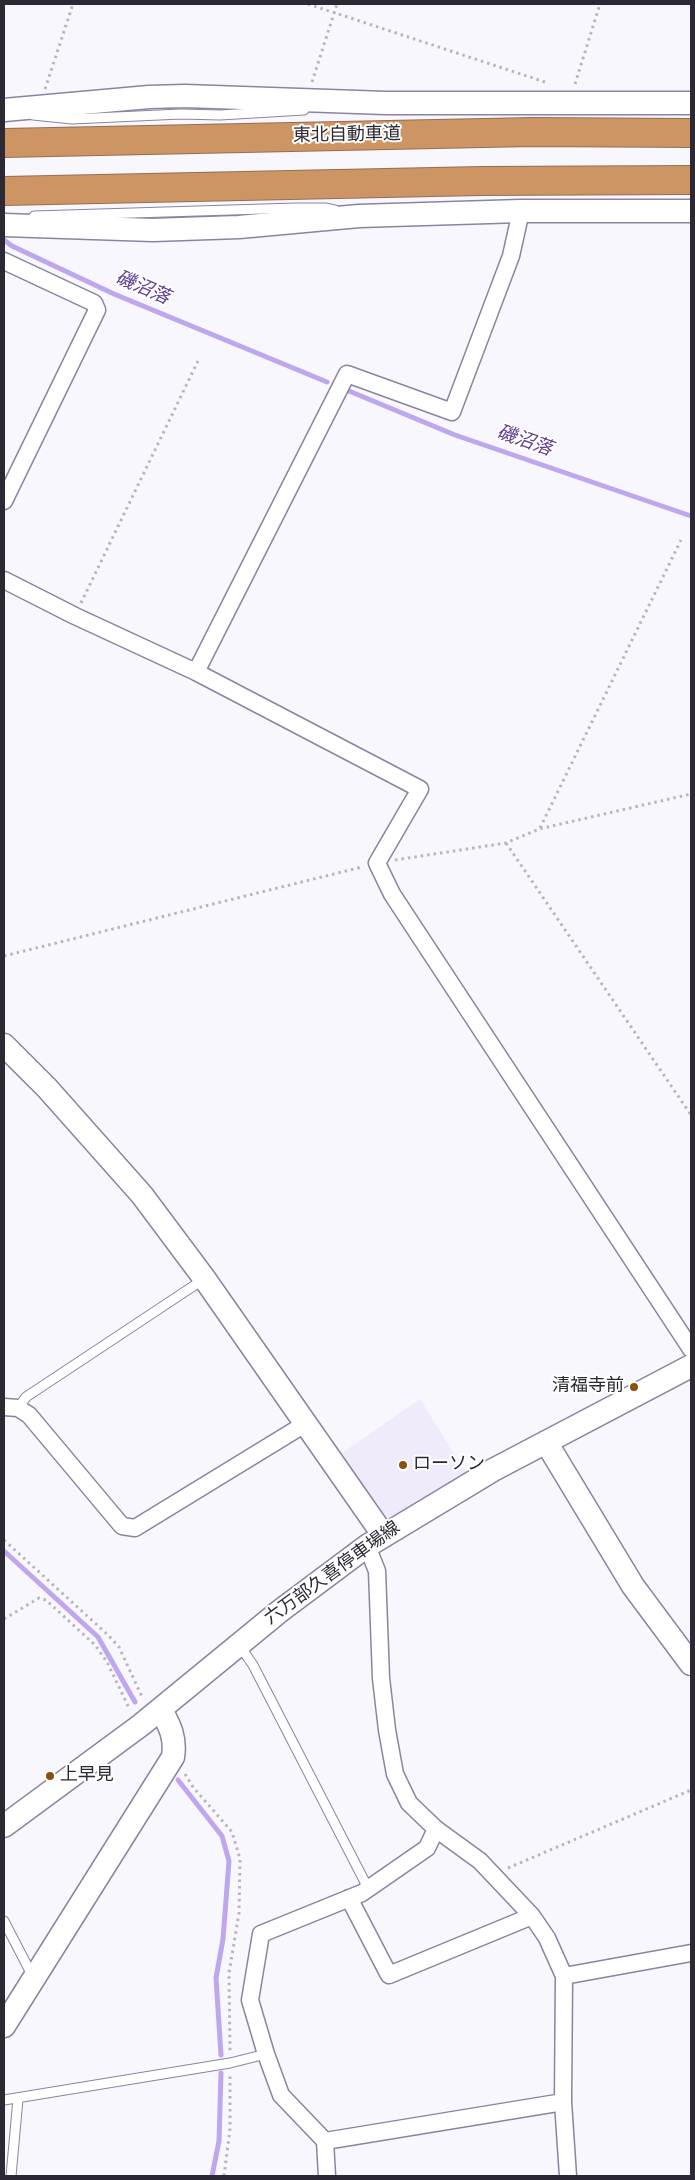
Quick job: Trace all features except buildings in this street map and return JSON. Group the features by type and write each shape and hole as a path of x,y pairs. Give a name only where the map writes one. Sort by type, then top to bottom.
{"highway":[{"name":"東北自動車道","path":"4,143 522,132 691,133"},
{"path":"4,191 481,181 691,180"}],"street":[{"path":"6,110 149,97 351,101 691,103"},
{"path":"4,225 110,230 239,227 359,216 521,210 691,211"},
{"path":"196,672 347,374 452,412 511,256 521,210"},
{"path":"4,261 94,303 97,310 4,501"},
{"path":"4,580 75,616 196,672 420,790 377,863 392,894 691,1349"},
{"path":"4,1044 47,1088 142,1195 204,1278 305,1424 376,1541 382,1678 387,1730 396,1774 409,1802 436,1829 480,1860 532,1916 547,1938 564,1976 563,2102 568,2176"},
{"name":"六万部久喜停車場線","path":"4,1826 153,1706 239,1645 318,1581 376,1541 493,1470 691,1366"},
{"path":"11,1408 29,1415 122,1526 135,1528 305,1424"},
{"path":"546,1442 633,1586 688,1656"},
{"path":"4,2026 173,1757 175,1744 171,1730 153,1706"},
{"path":"327,2176 325,2141 282,2095 266,2054 250,2000 261,1934 349,1898 368,1888 428,1848 436,1829"},
{"path":"349,1898 389,1975 532,1916"},
{"path":"564,1976 691,1953"},
{"path":"325,2141 563,2102"}],"lane":[{"path":"6,110 53,118 181,114 220,115 309,110 351,101"},
{"path":"11,1408 204,1278"},
{"path":"239,1645 253,1665 368,1888"},
{"path":"4,1922 29,1967 34,1980"},
{"path":"4,2100 230,2063 266,2054"},
{"path":"11,2176 18,2098"}],"path":[{"path":"39,106 74,4"},
{"path":"308,4 556,85"},
{"path":"306,99 337,4"},
{"path":"570,102 600,4"},
{"path":"75,616 198,360"},
{"path":"539,829 681,540"},
{"path":"4,956 377,863 506,843 539,829 691,794"},
{"path":"506,843 691,1115"},
{"path":"4,1540 108,1635 118,1647 153,1706"},
{"path":"4,1619 39,1598 46,1600 84,1633 95,1646 107,1662 132,1712"},
{"path":"184,1772 193,1787 232,1832 240,1859 239,1914 230,1973 230,2129 224,2176"},
{"path":"493,1874 691,1790"}],"shaded area":[{"name":"ローソン","path":"420,1399 467,1474 398,1518 385,1518 339,1455"}],"waterway":[{"name":"磯沼落","path":"4,240 12,246 114,294 327,382"},
{"name":"磯沼落","path":"349,391 455,435 691,516"},
{"path":"4,1551 98,1637 135,1702"},
{"path":"178,1780 222,1836 229,1861 223,1939 216,1978 221,2055"},
{"path":"212,2176 219,2141 221,2073"}],"place":[{"name":"清福寺前","path":"634,1387"},
{"name":"ローソン","path":"403,1465"},
{"name":"上早見","path":"50,1776"}]}
